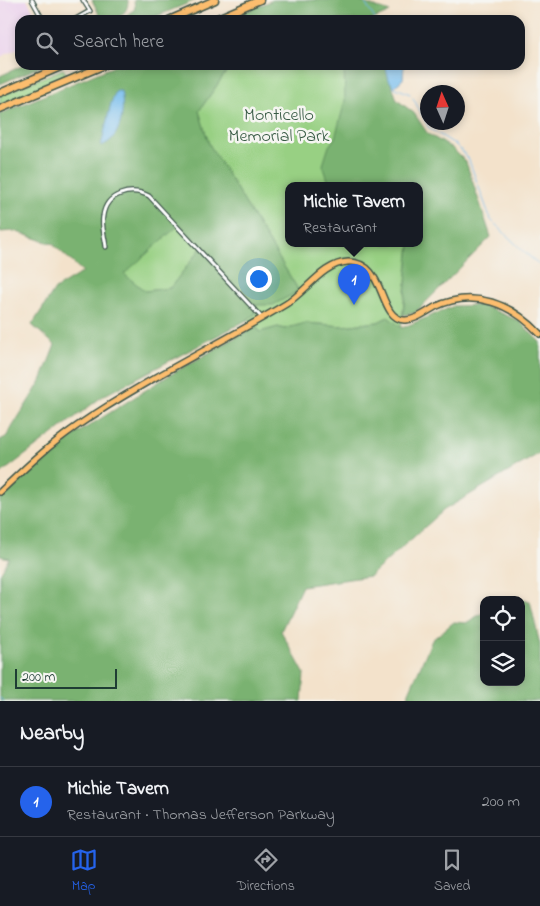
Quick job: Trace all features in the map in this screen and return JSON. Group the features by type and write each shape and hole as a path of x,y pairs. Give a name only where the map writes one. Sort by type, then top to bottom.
{"highway":[{"path":"180,15 215,0"},
{"path":"225,15 260,0"},
{"path":"0,93 53,70"},
{"path":"0,109 93,70"}],"main road":[{"path":"0,492 42,452 77,426 295,298 332,266 352,262 362,266 373,275 389,308 395,317 401,320 411,320 453,301 478,299 496,302 510,310 540,334"}],"street":[{"path":"32,0 40,15"},
{"path":"83,0 90,11 83,15"},
{"path":"106,247 102,221 108,203 122,193 134,191 144,193 154,198 262,318"}],"shaded area":[{"path":"0,0 27,0 36,15 15,15 15,50 0,57"}],"green space":[{"path":"92,0 128,0 125,12 121,15 98,15"},
{"path":"134,0 196,0 159,15 127,15 135,9"},
{"path":"273,0 355,0 390,12 383,15 237,15"},
{"path":"15,69 32,70 0,84 0,76"},
{"path":"61,70 64,70 66,73 63,78 0,105 0,95"},
{"path":"105,70 228,70 199,111 209,144 299,291 273,305 256,305 255,314 247,320 103,396 0,474 0,440 6,437 41,381 55,345 32,325 55,289 83,272 53,244 14,231 0,232 0,114","holes":["180,224 202,247 170,288 145,291 124,274"]},
{"name":"Monticello Memorial Park","path":"228,70 370,70 352,182 285,182 285,247 410,247 401,328 388,317 378,322 342,326 306,323 284,329 278,327 260,332 256,326 247,320 255,314 256,304 273,304 299,291 209,144 199,111"},
{"path":"344,70 387,70 397,100 414,113 420,122 420,130 425,130 428,134 452,148 466,162 491,237 415,313 403,315 410,247 423,247 423,182 329,182 323,165 329,146 335,138 345,101"},
{"path":"180,223 202,247 170,288 145,291 123,274"},
{"path":"481,305 519,321 540,342 540,453 444,510 370,576 302,586 281,631 304,673 302,701 0,701 0,574 9,558 0,556 0,500 54,448 168,376 256,326 260,332 278,327 284,329 306,323 342,326 378,322 388,317 402,328 454,306"},
{"path":"525,600 530,601 540,645 540,701 408,701 409,692 432,640 454,622 466,623 480,614 480,686 525,686"}],"water":[{"path":"386,70 404,70 403,79 394,87 389,80"},
{"path":"116,91 121,91 123,106 120,123 114,137 101,146 111,103"}],"waterway":[{"path":"363,0 372,15"},
{"path":"394,87 410,94"},
{"path":"413,98 429,128 456,145 468,158 491,220 540,265"},
{"path":"0,698 3,701"}],"place":[{"name":"Michie Tavern","path":"354,305"}]}
